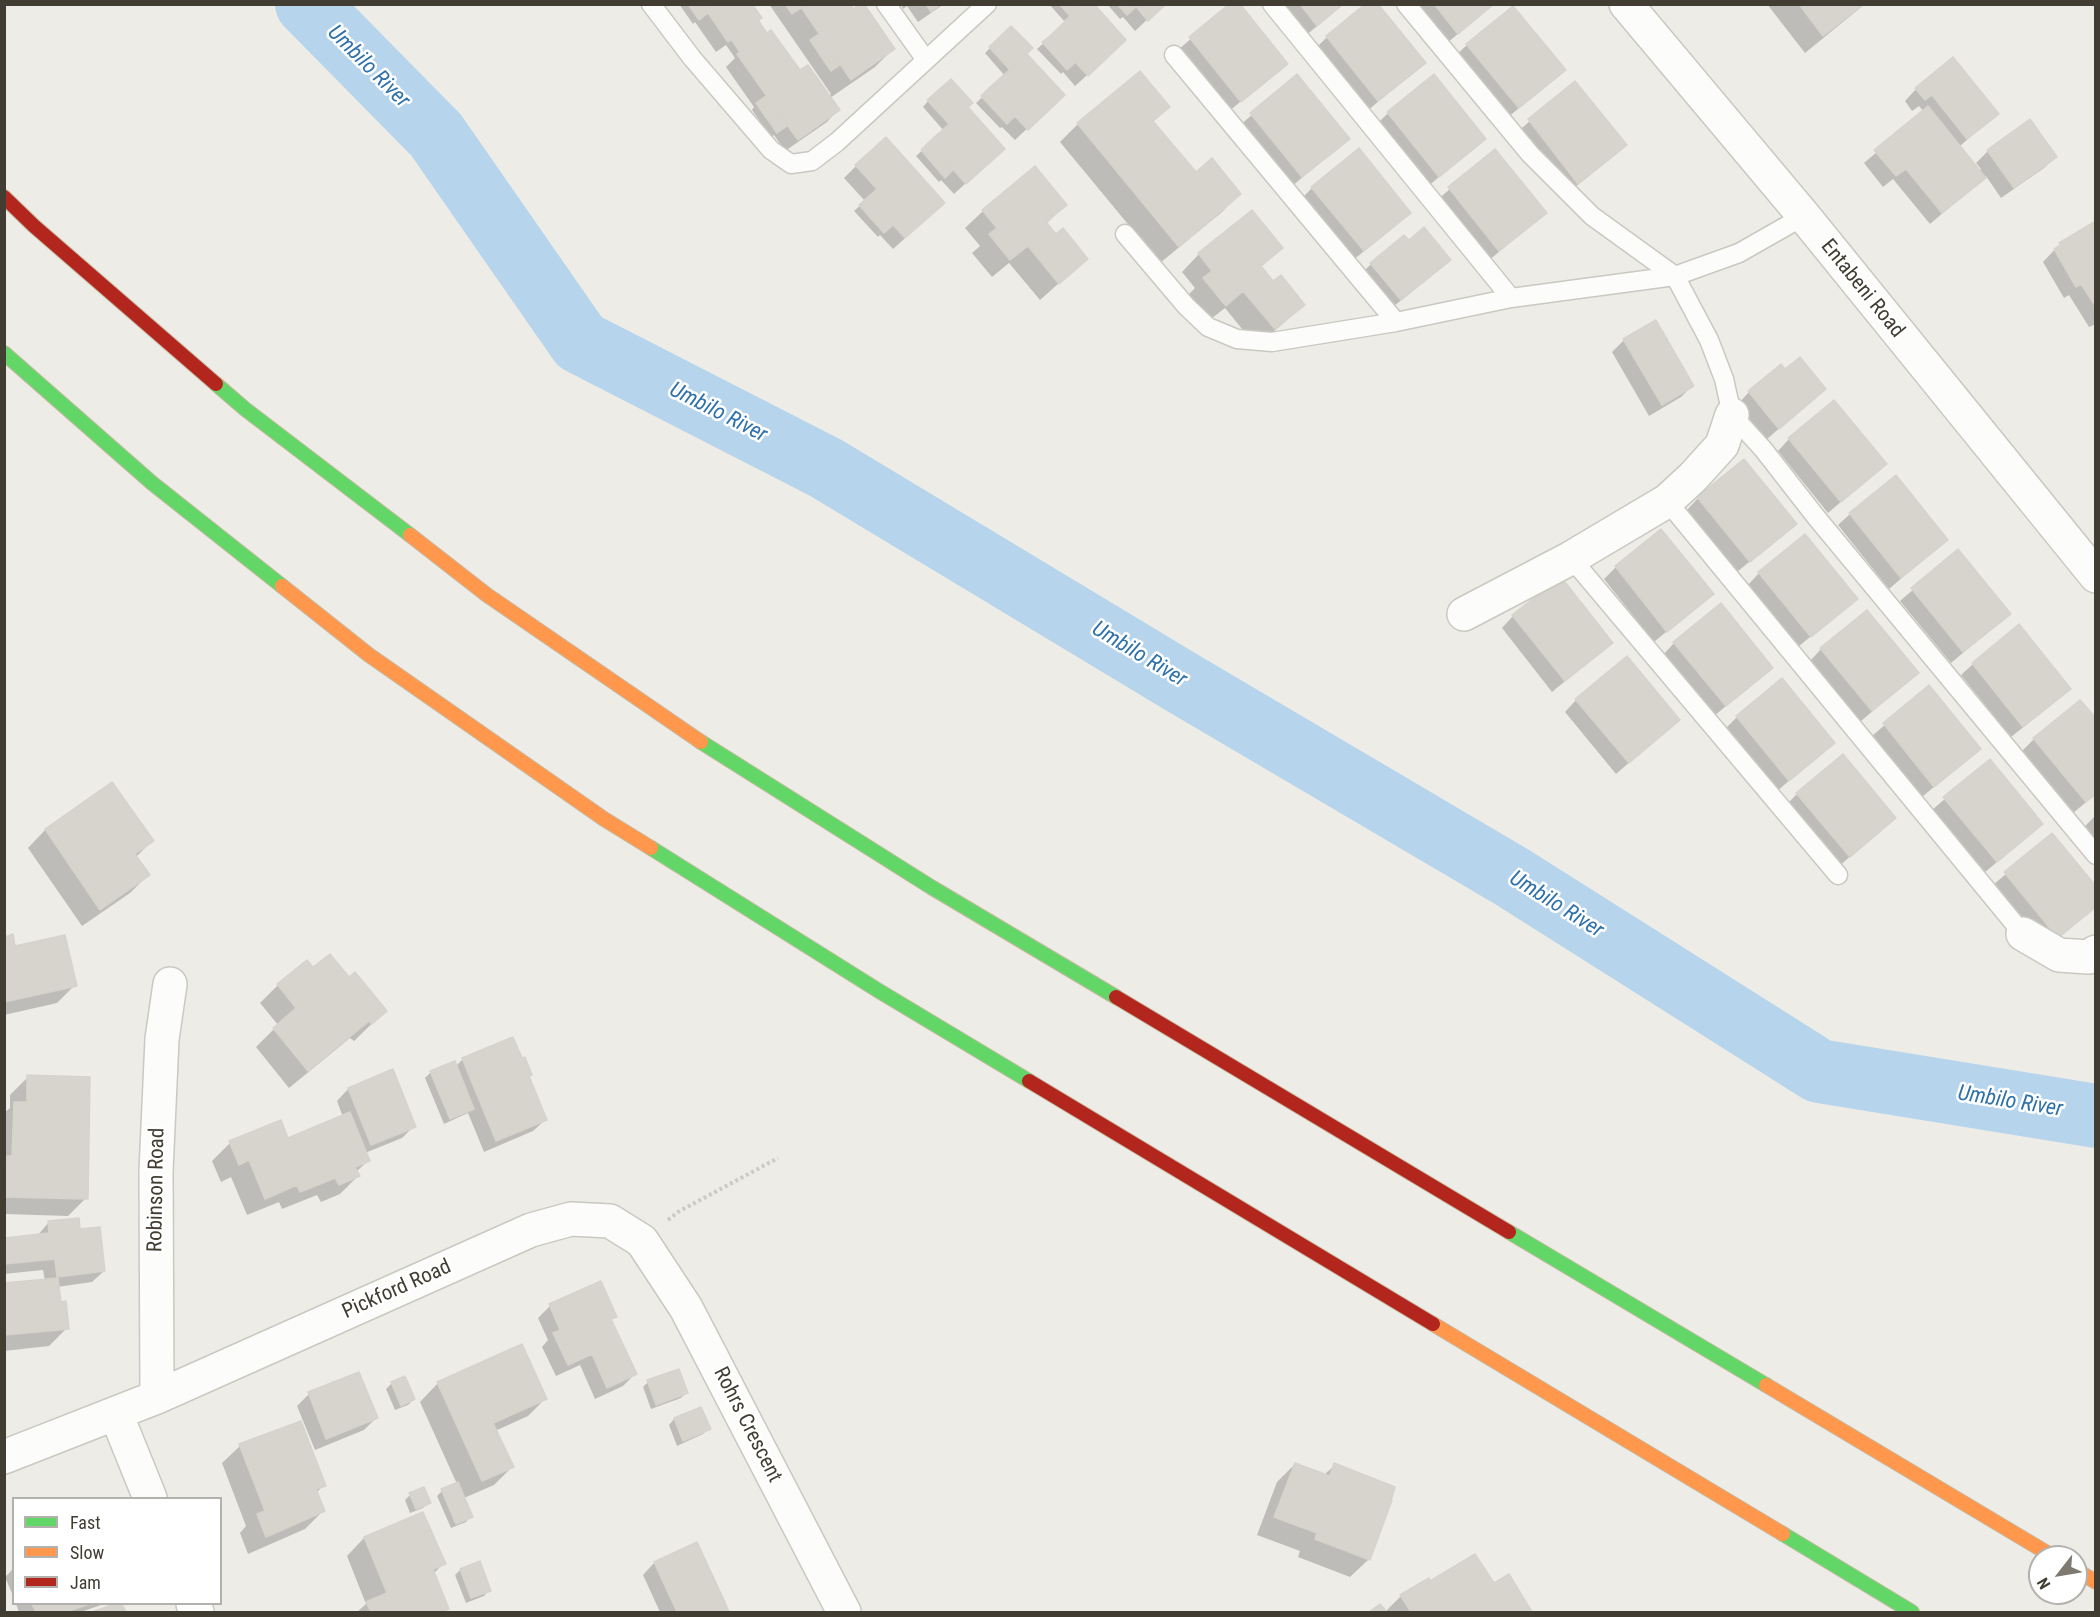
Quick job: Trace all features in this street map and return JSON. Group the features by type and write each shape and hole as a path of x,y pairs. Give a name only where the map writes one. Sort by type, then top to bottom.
{"highway":[{"path":"4,197 34,226 245,409 487,595 676,726 931,887 2034,1545"},
{"path":"4,353 152,483 369,655 604,819 879,991 1912,1612"}],"street":[{"name":"Entabeni Road","path":"1626,4 1804,216 2096,576"},
{"path":"1464,614 1571,558 1667,501 1722,445 1732,416"},
{"path":"2023,934 2059,955 2089,957 2096,952"},
{"name":"Robinson Road","path":"157,1397 156,1171 162,1039 170,984"},
{"name":"Pickford Road","path":"4,1456 157,1397 531,1230 571,1219 610,1221 642,1241"},
{"name":"Rohrs Crescent","path":"642,1241 686,1308 844,1612"},
{"path":"116,1414 150,1497"}],"lane":[{"path":"651,4 692,58 771,150 791,164 812,161 829,149 987,4"},
{"path":"886,4 926,60"},
{"path":"1272,4 1511,298"},
{"path":"1406,4 1530,154 1576,201 1592,216 1675,276 1709,340 1724,379 1732,416 1763,449 1816,517 2096,855"},
{"path":"1174,55 1396,322"},
{"path":"1125,234 1186,306 1208,327 1237,339 1272,342 1396,322 1511,298 1675,276 1739,253 1804,216"},
{"path":"1667,501 2023,934"},
{"path":"1571,558 1838,875"}],"path":[{"path":"642,1241 678,1212 778,1158"}],"building":[{"path":"688,4 702,4 708,13 699,20"},
{"path":"702,4 752,4 762,18 728,42"},
{"path":"785,4 799,4 801,8 792,14"},
{"path":"799,4 851,4 853,9 859,4 864,4 895,49 851,80"},
{"path":"926,4 941,4 931,12"},
{"path":"1059,4 1083,4 1070,16"},
{"path":"1083,4 1094,4 1126,40 1088,76 1051,35"},
{"path":"1117,4 1134,4 1136,7 1127,15"},
{"path":"1134,4 1166,4 1148,21"},
{"path":"1229,4 1240,4 1288,64 1241,102 1189,37"},
{"path":"1300,4 1343,4 1317,26"},
{"path":"1365,4 1378,4 1426,63 1378,101 1326,36"},
{"path":"1434,4 1494,4 1458,34"},
{"path":"1799,4 1864,4 1823,36"},
{"path":"1513,6 1566,70 1519,108 1466,44"},
{"path":"758,20 767,33 740,52 731,39"},
{"path":"1011,26 1033,48 1010,70 989,47"},
{"path":"771,30 800,70 808,65 840,110 798,140 737,54"},
{"path":"819,34 840,65 831,71 810,40"},
{"path":"1051,35 1076,62 1067,70 1042,42"},
{"path":"1027,54 1065,95 1028,130 989,88"},
{"path":"1953,57 1999,114 1967,139 1932,95 1925,100 1915,88"},
{"path":"1140,71 1170,107 1153,121 1196,172 1212,158 1241,194 1179,247 1077,123"},
{"path":"1297,74 1350,139 1302,177 1250,113"},
{"path":"1434,74 1486,139 1439,177 1387,112"},
{"path":"951,79 973,103 949,124 927,100"},
{"path":"1575,81 1627,145 1578,184 1528,119"},
{"path":"989,88 1015,116 1007,124 981,96"},
{"path":"766,96 787,126 777,133 756,103"},
{"path":"1928,106 1986,178 1942,213 1906,169 1896,176 1874,150"},
{"path":"968,107 1005,149 966,184 929,142"},
{"path":"2030,119 2057,157 2014,188 1987,150"},
{"path":"886,137 945,203 905,238 868,197 877,189 855,165"},
{"path":"929,142 954,169 945,178 921,150"},
{"path":"1359,148 1411,213 1364,251 1311,187"},
{"path":"1495,149 1547,213 1499,251 1448,187"},
{"path":"1035,166 1067,205 1046,222 1056,234 1063,228 1088,259 1059,284 1028,246 1010,260 989,234 997,228 982,210"},
{"path":"868,197 893,225 884,233 859,205"},
{"path":"1252,210 1283,248 1261,266 1273,281 1281,275 1305,305 1275,329 1243,291 1226,306 1203,278 1212,271 1198,253"},
{"path":"2096,221 2096,307 2081,284 2076,287 2054,249 2060,245 2059,243"},
{"path":"1424,227 1451,260 1401,300 1370,263 1404,235 1409,240"},
{"path":"1656,320 1694,386 1662,405 1623,339"},
{"path":"1800,357 1826,389 1779,429 1748,391 1781,364 1785,369"},
{"path":"1834,400 1887,464 1841,502 1788,438"},
{"path":"1744,459 1797,524 1750,562 1697,497"},
{"path":"1896,475 1948,540 1901,578 1849,513"},
{"path":"1661,529 1714,594 1667,632 1615,566"},
{"path":"1805,534 1858,599 1811,637 1758,572"},
{"path":"1958,549 2011,614 1963,652 1911,588"},
{"path":"1561,577 1613,643 1565,681 1512,615"},
{"path":"1721,603 1773,668 1726,706 1673,642"},
{"path":"1867,610 1919,673 1872,711 1820,648"},
{"path":"2019,624 2071,689 2023,727 1972,663"},
{"path":"1627,656 1680,720 1629,763 1575,699"},
{"path":"1782,678 1835,743 1789,781 1736,716"},
{"path":"1929,685 1981,749 1934,787 1883,723"},
{"path":"2080,700 2096,718 2096,794 2086,802 2033,738"},
{"path":"1843,754 1896,818 1850,857 1796,793"},
{"path":"1990,759 2043,824 1997,862 1943,797"},
{"path":"112,782 154,841 135,854 150,875 100,910 45,829"},
{"path":"2052,833 2096,886 2096,907 2058,938 2004,872"},
{"path":"4,927 6,937 13,934 15,946 65,935 77,986 4,1002"},
{"path":"330,954 349,977 355,972 387,1011 372,1024 369,1021 308,1071 273,1028 296,1008 277,984 307,960 313,967"},
{"path":"513,1037 522,1058 525,1057 532,1075 529,1076 547,1120 496,1141 462,1058"},
{"path":"455,1061 474,1109 450,1119 430,1071"},
{"path":"393,1069 416,1127 371,1145 348,1088"},
{"path":"27,1075 90,1077 88,1199 6,1197 7,1156 12,1156 14,1102 27,1102"},
{"path":"350,1112 370,1161 355,1167 360,1176 339,1185 335,1178 300,1192 297,1185 265,1199 249,1160 239,1165 229,1141 281,1120 288,1138"},
{"path":"79,1218 80,1229 100,1227 105,1271 57,1277 55,1259 4,1264 4,1238 49,1233 48,1221"},
{"path":"58,1278 61,1302 66,1301 69,1329 4,1335 4,1283"},
{"path":"601,1281 617,1317 611,1319 637,1374 607,1388 592,1354 568,1365 553,1333 560,1330 549,1304"},
{"path":"522,1344 547,1399 493,1423 514,1467 482,1481 437,1382"},
{"path":"679,1369 688,1393 656,1405 647,1380"},
{"path":"359,1372 378,1418 326,1439 308,1392"},
{"path":"405,1376 415,1399 401,1406 391,1382"},
{"path":"701,1407 711,1429 683,1441 674,1418"},
{"path":"301,1421 326,1486 316,1489 325,1511 266,1537 257,1514 265,1511 239,1444"},
{"path":"1295,1463 1330,1476 1334,1463 1395,1487 1370,1560 1315,1539 1317,1533 1274,1517"},
{"path":"458,1482 473,1517 456,1524 441,1489"},
{"path":"424,1487 431,1503 416,1509 409,1493"},
{"path":"423,1512 446,1564 433,1569 449,1609 440,1612 371,1612 366,1602 387,1593 364,1537"},
{"path":"697,1542 723,1598 692,1612 677,1612 654,1562"},
{"path":"1475,1554 1494,1583 1509,1574 1532,1612 1443,1612 1441,1610 1411,1612 1400,1595 1429,1578 1430,1581"},
{"path":"480,1561 491,1591 471,1598 460,1569"},
{"path":"723,1598 729,1612 692,1612"},
{"path":"1380,1604 1387,1612 1369,1612"},
{"path":"32,1605 86,1605 66,1612 36,1612"},
{"path":"111,1605 122,1605 126,1612 92,1612"}],"waterway":[{"name":"Umbilo River","path":"307,4 436,135 580,342 826,468 1181,682 1512,877 1819,1071 2096,1116"}],"traffic: fast":[{"path":"4,353 152,483 282,586"},
{"path":"216,384 245,409 410,535"},
{"path":"701,742 931,887 1116,997"},
{"path":"651,848 879,991 1029,1081"},
{"path":"1509,1232 1766,1385"},
{"path":"1783,1534 1912,1612"}],"traffic: slow":[{"path":"410,535 487,595 701,742"},
{"path":"282,586 369,655 604,819 651,848"},
{"path":"1433,1324 1783,1534"},
{"path":"1766,1385 2034,1545"},
{"path":"2088,1577 2096,1582"}],"traffic: jam":[{"path":"4,197 34,226 216,384"},
{"path":"1116,997 1509,1232"},
{"path":"1029,1081 1433,1324"}]}
